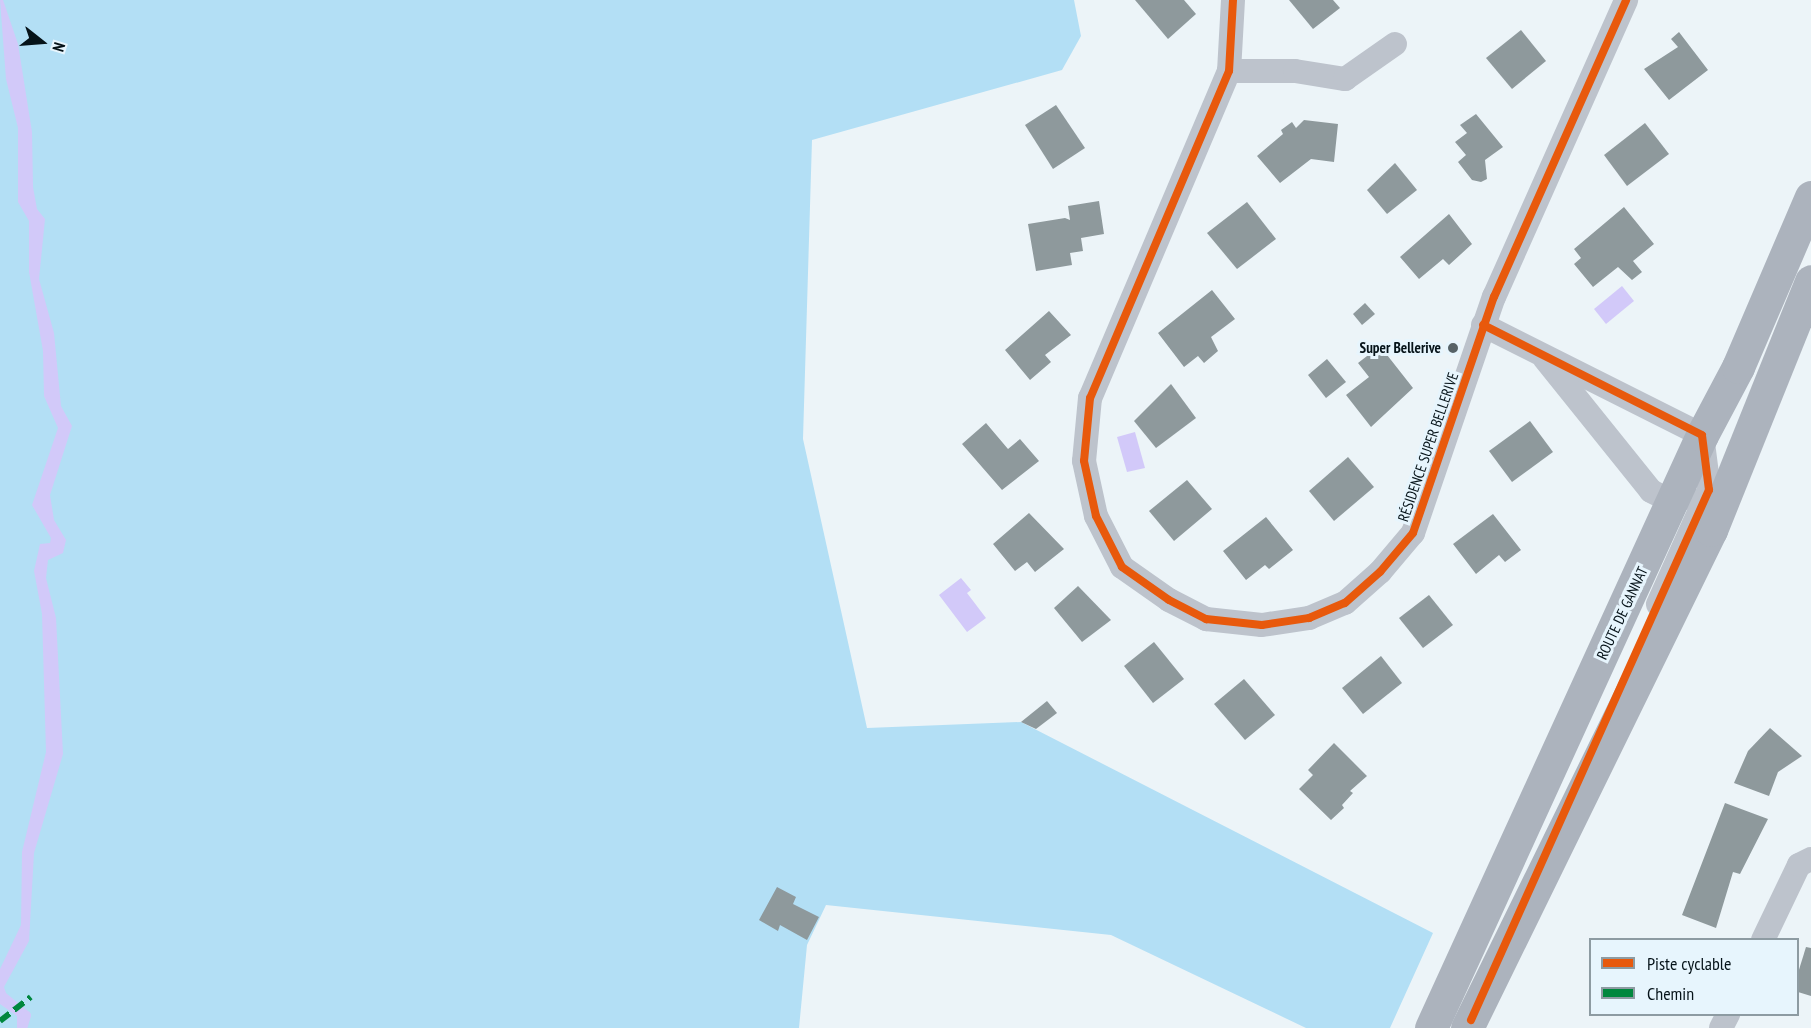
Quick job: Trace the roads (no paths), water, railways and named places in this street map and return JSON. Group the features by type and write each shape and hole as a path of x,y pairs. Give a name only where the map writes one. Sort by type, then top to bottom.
{"main road":[{"name":"ROUTE DE GANNAT","path":"1431,1028 1702,435 1738,367 1811,197"},
{"path":"1469,1024 1711,530 1811,281"}],"street":[{"name":"RÉSIDENCE SUPER BELLERIVE","path":"1233,0 1229,71 1090,398 1084,461 1096,516 1122,567 1169,600 1206,619 1262,625 1309,618 1345,603 1380,572 1413,533 1483,325 1626,0"},
{"path":"1229,71 1295,71 1345,79 1395,44"},
{"path":"1483,325 1702,435 1708,490"},
{"path":"1539,352 1651,491 1673,502 1708,490"},
{"path":"1469,1024 1708,490 1746,447"},
{"path":"1763,938 1799,865 1811,859"}],"waterway":[{"path":"0,994 26,1015 22,1028"}],"place":[{"name":"Super Bellerive","path":"1453,348"}]}
